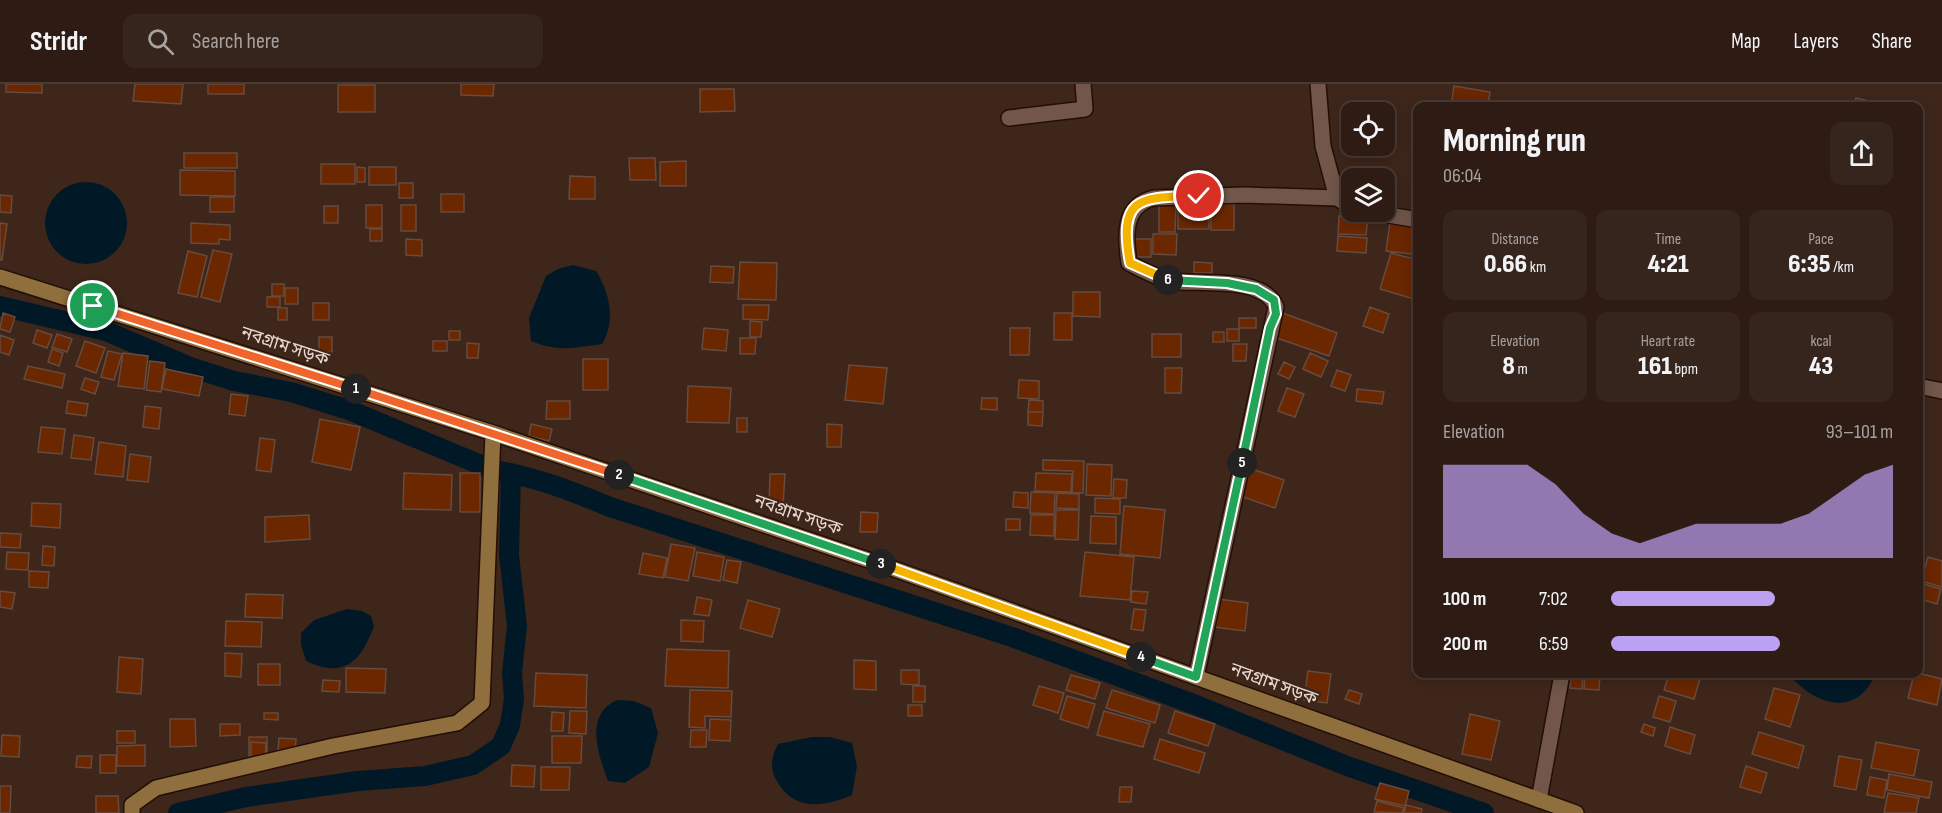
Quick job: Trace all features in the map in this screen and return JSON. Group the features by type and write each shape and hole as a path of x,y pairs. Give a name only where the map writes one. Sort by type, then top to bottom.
{"main road":[{"name":"নবগ্রাম সড়ক","path":"0,277 883,565 1546,806 1576,813"},
{"path":"132,813 132,805 156,788 333,746 457,723 482,703 493,439"}],"street":[{"path":"1009,118 1085,109 1083,84"},
{"path":"1318,84 1323,146 1336,198"},
{"path":"1196,677 1276,306 1274,300 1256,289 1209,281 1172,281 1146,272 1130,263 1128,242 1131,210 1141,201 1154,198 1244,195 1336,198 1341,201"},
{"path":"1395,216 1413,219"},
{"path":"1923,388 1942,391"},
{"path":"1546,806 1562,678"}],"water":[{"path":"78,182 94,182 109,188 121,200 127,215 127,231 121,246 109,258 94,264 78,264 63,258 51,246 45,231 45,215 51,200 63,188"},
{"path":"573,265 596,271 605,288 610,317 602,344 558,348 531,341 529,318 546,276 558,269"},
{"path":"347,609 362,611 371,616 374,626 357,658 349,664 331,668 306,661 301,645 301,633 314,620"},
{"path":"1793,678 1873,678 1867,688 1857,697 1846,702 1822,699 1799,685"},
{"path":"617,700 634,701 651,708 658,733 649,767 625,783 608,781 596,736 600,715"},
{"path":"812,737 830,737 852,743 857,766 852,795 831,802 811,804 793,798 778,783 772,764 778,744"}],"building":[{"path":"6,84 42,84 42,93 6,92"},
{"path":"135,84 183,84 181,104 133,101"},
{"path":"208,84 244,84 244,94 208,94"},
{"path":"461,84 494,84 493,96 461,95"},
{"path":"338,85 375,85 375,112 338,112"},
{"path":"1454,86 1490,92 1489,102 1452,102"},
{"path":"700,89 734,89 735,111 700,112"},
{"path":"1856,98 1869,101 1869,102 1855,102"},
{"path":"184,153 237,153 237,168 184,168"},
{"path":"629,158 655,158 656,180 630,180"},
{"path":"686,161 686,186 660,186 660,162"},
{"path":"321,164 355,164 355,184 321,184"},
{"path":"357,167 365,168 365,182 357,182"},
{"path":"369,167 396,167 396,185 369,185"},
{"path":"180,170 235,171 235,196 180,195"},
{"path":"570,176 595,177 595,199 569,199"},
{"path":"1193,182 1207,182 1206,194 1193,194"},
{"path":"399,183 413,183 413,198 399,198"},
{"path":"441,194 464,194 464,212 441,212"},
{"path":"0,195 12,196 11,213 0,212"},
{"path":"210,197 234,197 234,212 210,212"},
{"path":"1211,204 1234,204 1234,230 1211,230"},
{"path":"366,205 382,205 382,228 366,228"},
{"path":"401,205 416,205 416,231 401,231"},
{"path":"1159,205 1176,205 1175,232 1159,232"},
{"path":"324,206 338,206 338,223 324,223"},
{"path":"1178,206 1209,206 1209,229 1178,229"},
{"path":"1339,216 1341,216 1341,222 1367,222 1366,235 1338,234"},
{"path":"0,223 7,224 2,260 0,260"},
{"path":"191,223 230,225 230,240 219,239 219,244 191,243"},
{"path":"1390,223 1413,227 1411,254 1386,251"},
{"path":"370,229 382,229 382,241 370,241"},
{"path":"1153,234 1177,234 1176,255 1153,254"},
{"path":"1338,236 1367,238 1366,253 1337,251"},
{"path":"406,239 422,240 422,256 406,255"},
{"path":"1135,239 1151,239 1151,257 1135,257"},
{"path":"213,250 232,254 220,302 201,297"},
{"path":"188,251 207,256 197,297 178,293"},
{"path":"1391,253 1413,259 1413,299 1380,289"},
{"path":"740,262 777,263 776,300 738,299"},
{"path":"1194,262 1212,263 1212,273 1194,273"},
{"path":"711,266 734,267 733,283 710,282"},
{"path":"272,284 284,284 284,296 272,296"},
{"path":"285,288 298,288 298,304 285,304"},
{"path":"1073,292 1100,292 1100,317 1073,316"},
{"path":"267,297 280,297 280,307 267,307"},
{"path":"313,303 329,303 329,320 313,320"},
{"path":"743,305 769,305 768,320 743,319"},
{"path":"1370,307 1389,314 1383,333 1363,326"},
{"path":"278,308 287,308 287,320 278,320"},
{"path":"1280,312 1337,333 1329,356 1271,336"},
{"path":"3,313 15,317 10,332 0,329"},
{"path":"1054,313 1072,313 1072,340 1054,340"},
{"path":"1239,318 1256,318 1256,328 1239,328"},
{"path":"750,321 762,322 761,337 750,337"},
{"path":"704,328 728,330 726,351 702,349"},
{"path":"1010,328 1030,328 1029,355 1010,355"},
{"path":"1227,329 1239,329 1239,341 1227,341"},
{"path":"37,330 52,335 47,348 33,343"},
{"path":"449,331 460,331 460,340 449,340"},
{"path":"1213,332 1224,332 1224,342 1213,342"},
{"path":"57,334 72,339 67,352 52,347"},
{"path":"1152,334 1181,334 1181,357 1152,357"},
{"path":"0,335 14,340 9,355 0,352"},
{"path":"319,337 332,337 332,352 319,352"},
{"path":"740,338 756,338 755,354 740,354"},
{"path":"85,341 105,348 96,373 76,366"},
{"path":"433,341 447,341 447,351 433,351"},
{"path":"467,343 479,344 478,358 467,358"},
{"path":"1233,344 1247,344 1246,361 1233,361"},
{"path":"52,349 63,353 59,366 48,362"},
{"path":"108,351 122,354 114,380 101,377"},
{"path":"123,353 148,356 144,389 118,386"},
{"path":"1310,353 1328,361 1321,377 1303,369"},
{"path":"583,359 608,359 608,390 583,390"},
{"path":"150,361 165,363 161,392 146,390"},
{"path":"1284,362 1295,367 1289,379 1278,374"},
{"path":"849,365 887,368 883,404 845,400"},
{"path":"28,366 65,374 62,388 24,379"},
{"path":"1165,368 1182,368 1181,393 1165,393"},
{"path":"166,369 203,377 199,396 162,389"},
{"path":"1337,370 1351,375 1345,391 1331,386"},
{"path":"85,378 99,382 95,394 81,389"},
{"path":"1019,380 1039,381 1039,399 1018,398"},
{"path":"688,386 731,388 729,423 687,422"},
{"path":"1287,388 1304,394 1295,417 1278,411"},
{"path":"1357,389 1384,392 1382,404 1356,401"},
{"path":"231,394 248,396 245,416 229,414"},
{"path":"982,398 997,398 997,410 981,409"},
{"path":"1029,400 1043,401 1043,412 1028,412"},
{"path":"68,401 88,404 86,416 66,413"},
{"path":"547,401 570,401 570,419 546,419"},
{"path":"145,406 161,408 159,429 143,427"},
{"path":"1028,412 1043,412 1042,426 1028,425"},
{"path":"737,418 747,418 747,432 737,432"},
{"path":"320,419 360,427 351,470 312,462"},
{"path":"531,424 552,429 549,441 529,436"},
{"path":"827,424 842,425 841,447 827,447"},
{"path":"41,427 65,429 62,454 38,452"},
{"path":"74,435 94,438 91,460 71,458"},
{"path":"260,438 275,440 271,472 256,470"},
{"path":"99,442 126,446 123,477 95,474"},
{"path":"130,454 151,457 148,482 127,480"},
{"path":"1043,460 1084,461 1083,493 1072,493 1073,471 1043,470"},
{"path":"1087,464 1112,465 1111,496 1086,495"},
{"path":"1249,468 1284,480 1275,508 1240,496"},
{"path":"404,473 452,475 451,510 403,509"},
{"path":"460,473 480,473 480,512 460,512"},
{"path":"1036,473 1072,474 1071,492 1035,491"},
{"path":"770,474 785,474 783,506 769,506"},
{"path":"1114,479 1127,480 1126,498 1113,498"},
{"path":"1014,492 1028,493 1028,508 1013,507"},
{"path":"1031,492 1055,493 1054,514 1030,513"},
{"path":"1057,493 1079,494 1079,509 1056,508"},
{"path":"1095,498 1120,499 1120,514 1095,513"},
{"path":"32,503 61,504 60,528 31,526"},
{"path":"1124,506 1165,510 1160,558 1120,554"},
{"path":"1056,510 1079,510 1078,540 1055,539"},
{"path":"861,512 878,513 877,532 860,532"},
{"path":"309,515 310,539 265,542 265,517"},
{"path":"1031,515 1054,515 1054,536 1030,535"},
{"path":"1091,516 1116,517 1116,544 1090,543"},
{"path":"1006,519 1020,519 1020,530 1006,530"},
{"path":"0,533 21,534 20,548 0,547"},
{"path":"671,544 695,548 688,581 665,577"},
{"path":"43,546 55,547 54,566 42,565"},
{"path":"7,552 29,553 28,570 6,569"},
{"path":"697,552 724,557 720,581 693,576"},
{"path":"1085,552 1134,557 1130,600 1080,596"},
{"path":"643,553 667,558 663,578 639,574"},
{"path":"1928,557 1942,561 1942,587 1923,582"},
{"path":"727,560 741,562 737,583 723,580"},
{"path":"29,571 49,572 48,588 29,587"},
{"path":"1923,584 1941,589 1937,604 1923,600"},
{"path":"0,591 15,593 12,609 0,607"},
{"path":"1132,591 1148,592 1146,604 1131,602"},
{"path":"246,594 283,595 282,618 245,617"},
{"path":"697,597 712,600 709,616 694,614"},
{"path":"1218,599 1248,603 1245,631 1214,627"},
{"path":"748,600 780,609 772,637 740,628"},
{"path":"1134,609 1146,610 1143,631 1131,629"},
{"path":"681,620 704,621 703,642 681,641"},
{"path":"226,621 262,622 261,647 225,646"},
{"path":"667,649 729,651 728,688 665,686"},
{"path":"225,653 242,654 241,677 225,676"},
{"path":"119,657 143,659 141,694 117,692"},
{"path":"854,660 876,661 876,690 854,689"},
{"path":"258,664 280,664 280,685 258,685"},
{"path":"346,668 386,669 385,693 346,692"},
{"path":"901,670 919,670 919,685 901,684"},
{"path":"1308,671 1331,674 1327,703 1304,700"},
{"path":"536,673 587,675 586,708 534,706"},
{"path":"1923,674 1942,679 1937,705 1908,698 1913,678 1923,678"},
{"path":"1071,675 1100,683 1095,699 1066,690"},
{"path":"1570,678 1583,678 1582,689 1570,688"},
{"path":"1585,678 1600,678 1599,690 1584,689"},
{"path":"1668,678 1700,679 1694,699 1664,690"},
{"path":"323,680 340,681 339,692 322,691"},
{"path":"913,686 925,686 925,702 913,702"},
{"path":"1039,686 1064,693 1058,713 1033,705"},
{"path":"1774,688 1800,695 1790,727 1765,719"},
{"path":"690,690 732,691 731,717 705,716 705,728 689,727"},
{"path":"1112,690 1160,705 1155,723 1106,708"},
{"path":"1349,690 1362,694 1359,704 1345,699"},
{"path":"1067,696 1095,704 1088,728 1060,719"},
{"path":"1659,696 1676,701 1670,722 1653,717"},
{"path":"908,705 922,705 922,716 908,716"},
{"path":"570,711 587,711 586,734 569,733"},
{"path":"1104,711 1150,724 1143,747 1097,735"},
{"path":"1175,711 1215,724 1208,746 1168,733"},
{"path":"552,712 564,713 563,731 551,731"},
{"path":"264,713 278,713 278,720 264,719"},
{"path":"1470,714 1500,721 1491,760 1462,754"},
{"path":"170,719 195,719 196,746 170,747"},
{"path":"710,719 731,720 730,741 709,740"},
{"path":"220,724 240,724 240,735 220,736"},
{"path":"1644,724 1655,728 1653,736 1641,732"},
{"path":"1670,727 1695,735 1690,754 1665,746"},
{"path":"691,730 707,730 706,747 690,747"},
{"path":"117,731 135,731 135,743 117,743"},
{"path":"1759,732 1804,746 1798,768 1752,754"},
{"path":"2,735 20,736 19,757 1,756"},
{"path":"552,736 582,736 581,763 552,763"},
{"path":"249,737 267,737 267,761 249,761"},
{"path":"279,738 296,739 295,751 278,750"},
{"path":"1160,739 1205,753 1199,773 1154,759"},
{"path":"251,742 266,743 265,758 251,758"},
{"path":"1876,742 1919,750 1914,776 1871,768"},
{"path":"145,745 145,766 117,766 117,746"},
{"path":"100,755 116,755 116,773 100,773"},
{"path":"77,756 92,756 91,768 76,767"},
{"path":"1839,756 1862,760 1856,790 1834,786"},
{"path":"512,765 535,766 534,787 511,786"},
{"path":"1746,766 1767,773 1761,793 1740,787"},
{"path":"541,767 570,767 569,790 541,790"},
{"path":"1889,774 1932,782 1929,798 1887,790"},
{"path":"1870,777 1887,780 1884,798 1867,795"},
{"path":"1380,783 1409,791 1405,806 1375,799"},
{"path":"0,786 11,786 10,813 0,813"},
{"path":"1120,787 1132,787 1131,802 1119,802"},
{"path":"1888,793 1919,798 1916,813 1884,813"},
{"path":"96,796 118,796 119,813 96,813"},
{"path":"1377,801 1404,808 1402,813 1374,812"},
{"path":"1406,805 1422,809 1421,813 1404,813"}],"waterway":[{"path":"0,306 106,331 190,367 234,381 291,392 349,410 493,470 552,485 610,507 1012,637 1196,705 1347,766 1484,813"},
{"path":"178,813 246,797 358,781 425,776 473,765 501,746 510,725 514,699 512,673 517,626 509,555 511,473"}],"route":[{"path":"93,306 523,442 883,565 1196,677 1270,328 1276,314 1274,300 1256,289 1209,281 1172,281 1146,272 1130,263 1127,250 1131,210 1141,201 1154,198 1199,196"}]}
